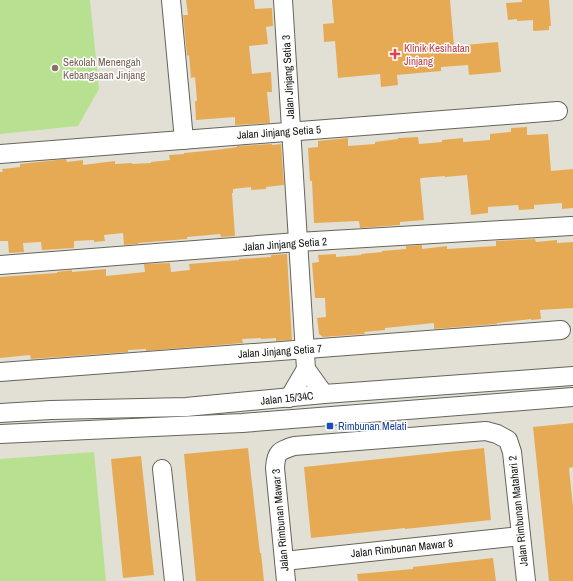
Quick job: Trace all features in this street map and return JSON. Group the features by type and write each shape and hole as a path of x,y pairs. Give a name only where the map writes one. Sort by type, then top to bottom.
{"street":[{"path":"171,0 184,140"},
{"name":"Jalan Jinjang Setia 3","path":"283,0 306,369"},
{"name":"Jalan Jinjang Setia 5","path":"0,154 558,111"},
{"name":"Jalan Jinjang Setia 2","path":"0,265 298,242 571,226"},
{"name":"Jalan Jinjang Setia 7","path":"0,372 561,330"},
{"path":"288,398 306,369 324,394"},
{"name":"Jalan 15/34C","path":"0,413 51,410 186,407 324,394 573,376"},
{"name":"Jalan 15/34C","path":"0,434 242,423 573,397"},
{"name":"Jalan Rimbunan Mawar 3","path":"286,581 275,468 276,457 283,450 294,446 486,431"},
{"name":"Jalan Rimbunan Matahari 2","path":"486,431 498,434 508,440 512,452 526,581"},
{"path":"162,469 174,581"},
{"name":"Jalan Rimbunan Mawar 8","path":"284,561 521,536"}],"green space":[{"name":"Sekolah Menengah Kebangsaan Jinjang","path":"0,0 90,0 99,89 78,126 0,134"},
{"path":"94,452 106,581 0,581 0,459"}],"building":[{"path":"186,0 254,0 255,9 272,8 273,26 266,27 268,44 249,46 252,74 271,72 272,92 267,92 270,123 235,125 235,117 196,120 195,101 197,101 195,77 191,78 183,15 188,15"},
{"name":"Klinik Kesihatan Jinjang","path":"332,0 450,0 454,46 498,42 501,72 469,75 468,65 441,67 441,71 397,75 398,85 381,87 380,74 338,78 335,41 324,42 323,24 334,23"},
{"path":"522,0 549,0 551,26 549,26 549,30 533,31 533,20 508,20 506,3 522,2"},
{"path":"527,127 527,135 548,134 551,171 573,169 573,208 562,209 562,203 534,205 534,209 519,210 518,205 488,207 488,213 471,215 467,175 445,176 420,179 424,220 400,222 400,225 360,228 359,221 314,223 312,181 310,181 308,148 318,147 318,141 348,138 348,146 375,144 375,142 398,138 418,137 419,144 463,138 463,142 490,140 490,134 511,132 511,128"},
{"path":"281,144 284,185 266,187 266,189 251,190 251,187 233,189 235,236 221,237 220,234 187,237 187,239 124,245 123,233 104,235 105,241 74,241 74,248 42,250 41,242 23,243 24,252 9,253 8,241 0,241 0,172 3,172 2,169 20,167 20,164 66,159 67,162 83,160 83,165 115,161 115,164 151,163 170,160 169,155 237,146"},
{"path":"535,239 536,242 557,240 557,243 573,242 573,308 540,310 541,319 497,324 434,329 434,323 385,328 385,330 364,332 365,334 323,337 319,334 317,318 326,317 325,298 315,298 312,263 319,262 318,255 336,254 336,257 361,255 406,249 406,246 422,245 422,249 447,246 447,249 496,246 496,241"},
{"path":"287,254 292,340 276,341 276,338 242,339 243,343 146,351 146,349 128,350 128,352 31,359 30,355 0,358 0,277 57,273 72,270 72,272 106,269 106,276 145,272 144,264 170,263 171,272 190,270 189,264 271,257 271,255"},
{"path":"573,423 573,467 569,468 573,507 573,581 549,581 533,427"},
{"path":"248,448 264,581 196,581 184,454"},
{"path":"484,448 491,520 311,538 304,467"},
{"path":"141,456 154,575 123,578 111,459"},
{"path":"493,558 496,581 358,581 357,574 413,569 413,567"}],"place":[{"name":"Klinik Kesihatan Jinjang","path":"395,54"},
{"name":"Sekolah Menengah Kebangsaan Jinjang","path":"55,68"},
{"name":"Rimbunan Melati","path":"330,426"}]}
